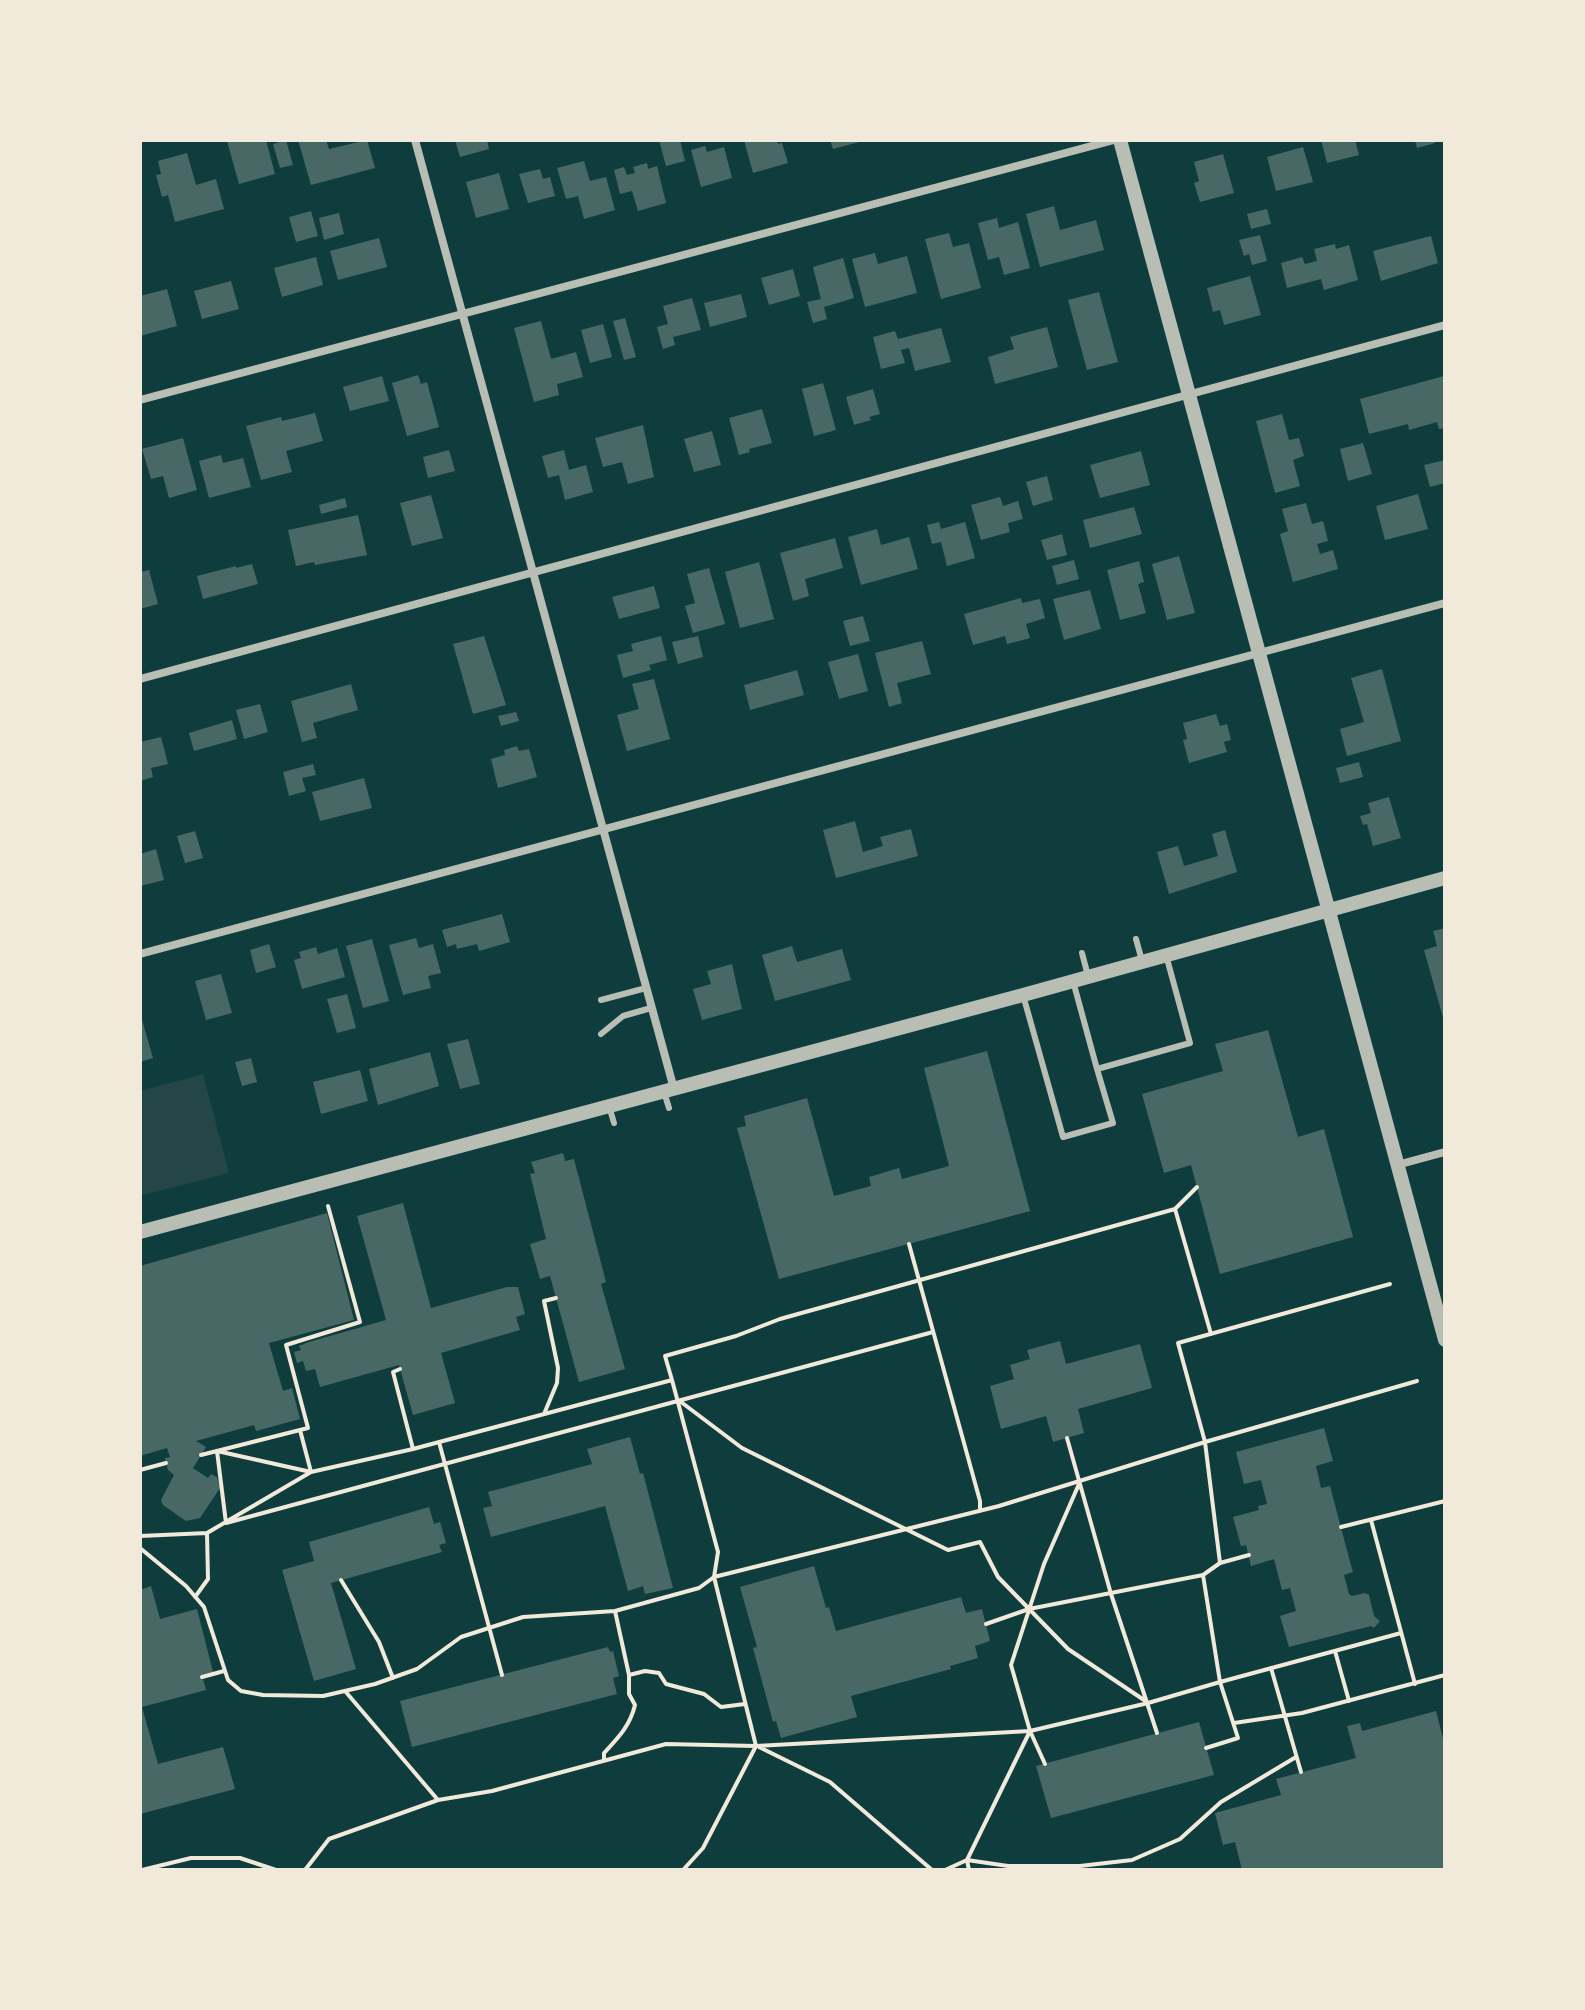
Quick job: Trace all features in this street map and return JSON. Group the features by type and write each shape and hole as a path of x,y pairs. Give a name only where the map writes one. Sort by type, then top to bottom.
{"street":[{"path":"415,140 646,988 669,1090"},
{"path":"140,400 1117,140 1445,1340"},
{"path":"140,679 1445,325"},
{"path":"140,954 1445,603"},
{"path":"140,1232 1023,995 1445,878"},
{"path":"1397,1165 1445,1152"}],"lane":[{"path":"1136,939 1142,961"},
{"path":"1023,995 1063,1137 1113,1123 1080,1003 1082,953"},
{"path":"1097,1069 1190,1043 1166,955"},
{"path":"601,1000 646,988"},
{"path":"601,1034 623,1016 651,1008"},
{"path":"669,1090 669,1108"},
{"path":"609,1106 614,1123"}],"path":[{"path":"683,1870 703,1848 756,1746 714,1577 718,1552 665,1356 736,1336 780,1319 1175,1209 1197,1187"},
{"path":"201,1455 308,1428 286,1345 360,1322 328,1206"},
{"path":"1175,1209 1211,1334"},
{"path":"909,1244 980,1501 980,1511"},
{"path":"1220,1563 1205,1442 1178,1343 1390,1284"},
{"path":"544,1414 557,1383 558,1368 544,1301 556,1298"},
{"path":"226,1523 933,1332"},
{"path":"400,1369 393,1372 413,1449"},
{"path":"140,1536 207,1533 311,1472 413,1449 672,1380"},
{"path":"140,1548 186,1586 204,1607 224,1671 228,1680 241,1691 263,1695 323,1696 417,1669 461,1637 523,1617 615,1611 699,1588 714,1577 980,1511 1417,1381"},
{"path":"679,1400 742,1448 948,1550 980,1542 998,1577 1068,1649 1148,1703"},
{"path":"300,1430 311,1472"},
{"path":"1067,1438 1111,1594 1157,1733"},
{"path":"439,1442 502,1675"},
{"path":"217,1451 311,1472"},
{"path":"217,1451 226,1523"},
{"path":"140,1470 166,1463"},
{"path":"1045,1764 1030,1731 1011,1665 1044,1564 1079,1482"},
{"path":"1341,1527 1445,1501"},
{"path":"1371,1520 1415,1684"},
{"path":"195,1597 208,1579 207,1533"},
{"path":"986,1624 1029,1609 1203,1575 1220,1563 1249,1555"},
{"path":"1203,1575 1220,1682 1238,1738 1206,1748"},
{"path":"341,1580 379,1642 393,1678"},
{"path":"604,1760 604,1753 624,1732 635,1705 629,1694 629,1675 615,1611"},
{"path":"305,1870 329,1839 438,1800 492,1791 666,1744 756,1746 1030,1731 1148,1703 1401,1633"},
{"path":"1335,1651 1349,1701"},
{"path":"1271,1668 1301,1772"},
{"path":"202,1677 224,1671"},
{"path":"629,1675 645,1671 659,1673 666,1684 704,1694 721,1707 746,1704"},
{"path":"1234,1723 1285,1716 1445,1675"},
{"path":"345,1691 438,1800"},
{"path":"969,1870 967,1860 1030,1731"},
{"path":"756,1746 830,1782 932,1870"},
{"path":"945,1870 967,1860 1008,1866 1080,1866 1132,1860 1180,1839 1221,1802 1296,1757"},
{"path":"142,1870 191,1858 240,1858 276,1870"}],"shaded area":[{"path":"203,1074 229,1173 142,1195 140,1091"}],"building":[{"path":"266,140 275,174 239,184 227,141"},
{"path":"286,140 293,165 280,168 273,144"},
{"path":"298,140 326,140 329,149 367,140 375,168 311,185"},
{"path":"455,140 487,140 489,149 460,157"},
{"path":"659,140 680,140 685,161 666,166"},
{"path":"744,140 777,140 778,144 782,143 788,163 753,173"},
{"path":"830,140 863,140 863,141 833,149"},
{"path":"1321,140 1355,140 1359,155 1327,163"},
{"path":"1415,140 1434,140 1435,143 1417,148"},
{"path":"705,146 707,152 724,147 732,178 701,187 691,150"},
{"path":"1303,147 1313,182 1276,191 1267,157"},
{"path":"187,153 196,185 216,179 224,209 175,222 168,195 162,197 156,175 161,174 158,161"},
{"path":"1223,154 1234,193 1200,202 1194,183 1199,181 1194,162"},
{"path":"584,161 590,181 606,177 615,210 584,219 578,196 566,199 557,168"},
{"path":"647,163 648,169 657,166 666,203 638,211 632,191 620,194 614,170 624,167 627,175 635,173 633,167"},
{"path":"540,169 543,179 550,177 555,196 528,203 519,174"},
{"path":"499,173 509,209 476,218 466,182"},
{"path":"1054,206 1060,230 1096,220 1104,250 1040,267 1026,214"},
{"path":"1267,209 1271,224 1251,229 1247,214"},
{"path":"311,211 318,236 296,242 289,217"},
{"path":"339,213 344,234 324,240 319,218"},
{"path":"997,218 999,228 1018,222 1030,268 1004,275 999,257 988,260 978,223"},
{"path":"949,233 953,247 969,243 981,288 941,299 925,239"},
{"path":"1260,235 1267,261 1252,265 1249,254 1244,256 1239,240"},
{"path":"1431,236 1438,263 1381,281 1373,251"},
{"path":"379,238 387,267 338,280 330,251"},
{"path":"1335,244 1336,249 1349,245 1358,280 1324,290 1321,279 1287,288 1281,263 1302,257 1305,264 1317,261 1314,249"},
{"path":"875,253 878,264 907,256 917,293 865,307 852,259"},
{"path":"316,257 323,285 282,297 274,268"},
{"path":"843,258 854,298 824,307 827,319 813,323 807,302 821,299 813,267"},
{"path":"793,269 800,296 769,305 761,278"},
{"path":"1250,276 1261,315 1224,325 1220,310 1213,312 1207,288"},
{"path":"231,281 239,309 202,319 194,291"},
{"path":"167,289 177,326 140,336 140,296"},
{"path":"1099,292 1118,362 1087,370 1068,300"},
{"path":"741,294 747,317 710,327 704,303"},
{"path":"692,298 701,330 673,337 675,345 663,349 657,327 668,324 663,306"},
{"path":"625,318 636,357 624,360 613,321"},
{"path":"541,321 551,359 576,352 583,377 557,384 559,395 534,402 514,328"},
{"path":"603,324 612,357 590,363 581,330"},
{"path":"1047,327 1058,367 995,384 988,357 1014,349 1010,337"},
{"path":"941,328 951,362 915,371 909,348 901,350 905,363 881,369 873,337 895,331 898,339"},
{"path":"418,375 421,384 427,382 439,427 407,436 392,383"},
{"path":"382,376 389,401 350,411 343,387"},
{"path":"1444,376 1445,428 1439,429 1437,422 1409,430 1408,424 1369,434 1360,399"},
{"path":"823,383 836,430 814,436 802,389"},
{"path":"873,389 880,414 854,425 846,397"},
{"path":"762,409 772,443 739,455 729,418"},
{"path":"315,413 323,441 286,451 292,472 261,480 246,426"},
{"path":"1282,414 1289,440 1299,438 1304,456 1293,460 1300,486 1275,493 1256,421"},
{"path":"643,425 654,477 628,484 622,462 603,467 595,438"},
{"path":"712,431 721,465 694,472 684,439"},
{"path":"183,438 197,490 169,498 163,476 151,479 142,449"},
{"path":"1363,443 1372,474 1348,481 1340,449"},
{"path":"449,450 455,471 428,478 423,457"},
{"path":"564,450 569,470 586,465 593,492 565,500 559,475 548,478 542,456"},
{"path":"1141,451 1150,485 1100,498 1090,465"},
{"path":"221,455 223,463 243,458 251,487 209,498 199,461"},
{"path":"1445,460 1445,483 1430,487 1424,465"},
{"path":"1047,476 1053,500 1033,506 1026,482"},
{"path":"1418,494 1428,529 1385,540 1376,506"},
{"path":"431,495 443,538 412,546 400,503"},
{"path":"1000,497 1003,506 1018,501 1023,519 1008,523 1010,532 981,540 971,505"},
{"path":"345,498 347,507 321,514 319,505"},
{"path":"1306,503 1312,524 1323,521 1328,541 1317,544 1320,554 1333,550 1338,569 1293,582 1280,534 1288,531 1282,509"},
{"path":"1134,507 1142,534 1090,548 1083,520"},
{"path":"358,515 367,555 296,566 288,530"},
{"path":"939,522 941,529 965,522 975,558 947,566 941,542 932,544 927,525"},
{"path":"877,529 881,545 909,537 918,569 861,585 848,537"},
{"path":"1062,534 1067,555 1047,560 1041,540"},
{"path":"835,538 843,568 805,579 809,596 793,601 780,553"},
{"path":"1179,556 1195,613 1167,620 1152,564"},
{"path":"1074,560 1079,579 1057,585 1052,566"},
{"path":"1139,561 1144,582 1138,584 1146,613 1120,620 1107,570"},
{"path":"759,562 774,619 740,628 725,572"},
{"path":"252,564 258,584 203,599 197,576"},
{"path":"709,568 725,624 693,633 685,606 695,603 687,574"},
{"path":"149,570 158,604 140,609 140,572"},
{"path":"654,586 660,608 619,619 612,597"},
{"path":"1090,590 1101,629 1064,640 1053,599"},
{"path":"1021,598 1022,603 1040,599 1045,618 1026,624 1030,638 1007,644 1005,636 973,645 964,614"},
{"path":"863,616 870,641 850,646 843,621"},
{"path":"484,636 506,705 473,714 453,644"},
{"path":"661,636 667,660 649,665 651,670 623,678 617,655 633,651 631,644"},
{"path":"698,636 703,657 678,664 672,642"},
{"path":"922,641 931,674 897,683 902,703 889,707 875,653"},
{"path":"858,654 868,691 839,699 828,662"},
{"path":"1382,669 1401,741 1347,756 1340,729 1364,722 1351,678"},
{"path":"797,670 804,695 750,710 744,685"},
{"path":"654,679 670,739 627,751 617,715 639,709 632,684"},
{"path":"351,684 358,710 313,723 317,738 302,742 291,701"},
{"path":"260,704 268,732 244,739 236,710"},
{"path":"516,712 519,721 501,726 498,716"},
{"path":"1216,714 1220,726 1227,724 1231,740 1224,742 1227,752 1189,763 1183,740 1187,739 1183,723"},
{"path":"232,720 237,739 194,751 189,733"},
{"path":"161,737 168,764 151,768 153,777 140,781 140,742"},
{"path":"517,746 519,751 529,749 537,777 498,788 491,759 505,755 504,750"},
{"path":"1359,762 1363,777 1340,783 1336,768"},
{"path":"313,764 316,775 302,778 306,791 289,796 283,772"},
{"path":"364,778 372,808 320,821 312,792"},
{"path":"1389,797 1401,838 1373,846 1367,824 1363,825 1360,816 1371,813 1368,803"},
{"path":"855,821 863,852 883,846 880,837 911,829 918,856 836,878 823,830"},
{"path":"1225,830 1237,872 1169,894 1157,852 1178,846 1184,866 1218,856 1212,834"},
{"path":"195,831 203,858 185,863 177,836"},
{"path":"156,849 164,880 140,886 140,854"},
{"path":"502,914 510,942 479,951 477,944 457,949 456,944 447,947 442,930"},
{"path":"1445,928 1444,1021 1424,950 1437,946 1433,931"},
{"path":"416,938 419,948 433,944 441,973 428,976 431,988 403,995 389,945"},
{"path":"372,939 389,1001 363,1008 346,946"},
{"path":"269,944 276,967 256,973 250,950"},
{"path":"792,946 797,962 842,949 851,980 775,1001 762,955"},
{"path":"316,947 318,954 337,948 345,977 302,989 294,960 301,958 299,952"},
{"path":"732,964 742,1009 702,1020 693,989 711,984 707,971"},
{"path":"221,974 232,1013 206,1020 195,981"},
{"path":"347,994 356,1028 337,1033 327,999"},
{"path":"140,1013 153,1058 140,1062"},
{"path":"1268,1030 1298,1137 1324,1129 1353,1237 1220,1274 1191,1165 1164,1173 1142,1094 1223,1071 1215,1044"},
{"path":"468,1039 480,1084 460,1089 447,1044"},
{"path":"987,1051 1030,1211 779,1279 737,1128 746,1126 744,1116 807,1098 834,1196 871,1186 869,1177 899,1168 902,1179 949,1166 924,1068"},
{"path":"430,1052 439,1086 378,1105 369,1069"},
{"path":"251,1058 257,1082 242,1086 235,1062"},
{"path":"360,1070 368,1101 321,1114 313,1082"},
{"path":"563,1153 565,1161 574,1159 606,1282 601,1284 625,1369 579,1382 550,1276 540,1279 530,1244 546,1239 530,1174 535,1173 531,1162"},
{"path":"403,1203 431,1308 507,1287 518,1287 525,1314 516,1317 520,1330 441,1353 455,1403 413,1415 399,1365 320,1387 315,1369 306,1371 303,1361 297,1363 294,1352 309,1342 386,1320 357,1216"},
{"path":"327,1213 354,1320 269,1343 283,1391 292,1388 300,1419 256,1431 254,1425 196,1441 206,1447 193,1468 208,1478 211,1474 217,1477 220,1488 200,1518 186,1521 163,1505 161,1500 174,1475 168,1470 165,1458 170,1457 167,1448 140,1456 140,1266"},
{"path":"1060,1341 1066,1364 1140,1344 1152,1388 1078,1409 1084,1433 1053,1442 1046,1416 1001,1429 990,1386 1014,1379 1010,1365 1030,1359 1027,1350"},
{"path":"1324,1428 1333,1461 1316,1466 1321,1488 1330,1486 1353,1572 1344,1575 1349,1594 1369,1595 1374,1616 1380,1621 1374,1628 1371,1626 1289,1647 1280,1616 1296,1611 1290,1588 1282,1590 1274,1559 1251,1566 1246,1545 1241,1546 1233,1517 1259,1510 1258,1506 1267,1504 1261,1480 1244,1484 1236,1452"},
{"path":"630,1437 640,1474 643,1473 673,1588 645,1594 643,1586 628,1591 605,1506 491,1537 483,1508 492,1506 488,1492 592,1464 587,1449"},
{"path":"429,1507 434,1524 440,1522 446,1543 439,1545 442,1552 331,1583 356,1669 314,1681 282,1570 314,1561 309,1542"},
{"path":"814,1566 836,1631 961,1597 966,1613 982,1609 990,1641 975,1646 978,1658 950,1666 951,1669 851,1696 857,1717 781,1738 776,1721 773,1722 740,1587"},
{"path":"151,1586 160,1619 197,1609 213,1672 202,1675 206,1690 142,1707 158,1764 223,1747 235,1789 140,1814 140,1590"},
{"path":"608,1647 610,1652 613,1651 619,1676 613,1678 617,1694 412,1747 400,1701"},
{"path":"1436,1711 1445,1746 1445,1870 1242,1870 1235,1842 1223,1845 1215,1813 1281,1795 1276,1779 1356,1758 1347,1726 1360,1723 1362,1731"},
{"path":"1199,1722 1214,1775 1051,1818 1036,1766"}]}
